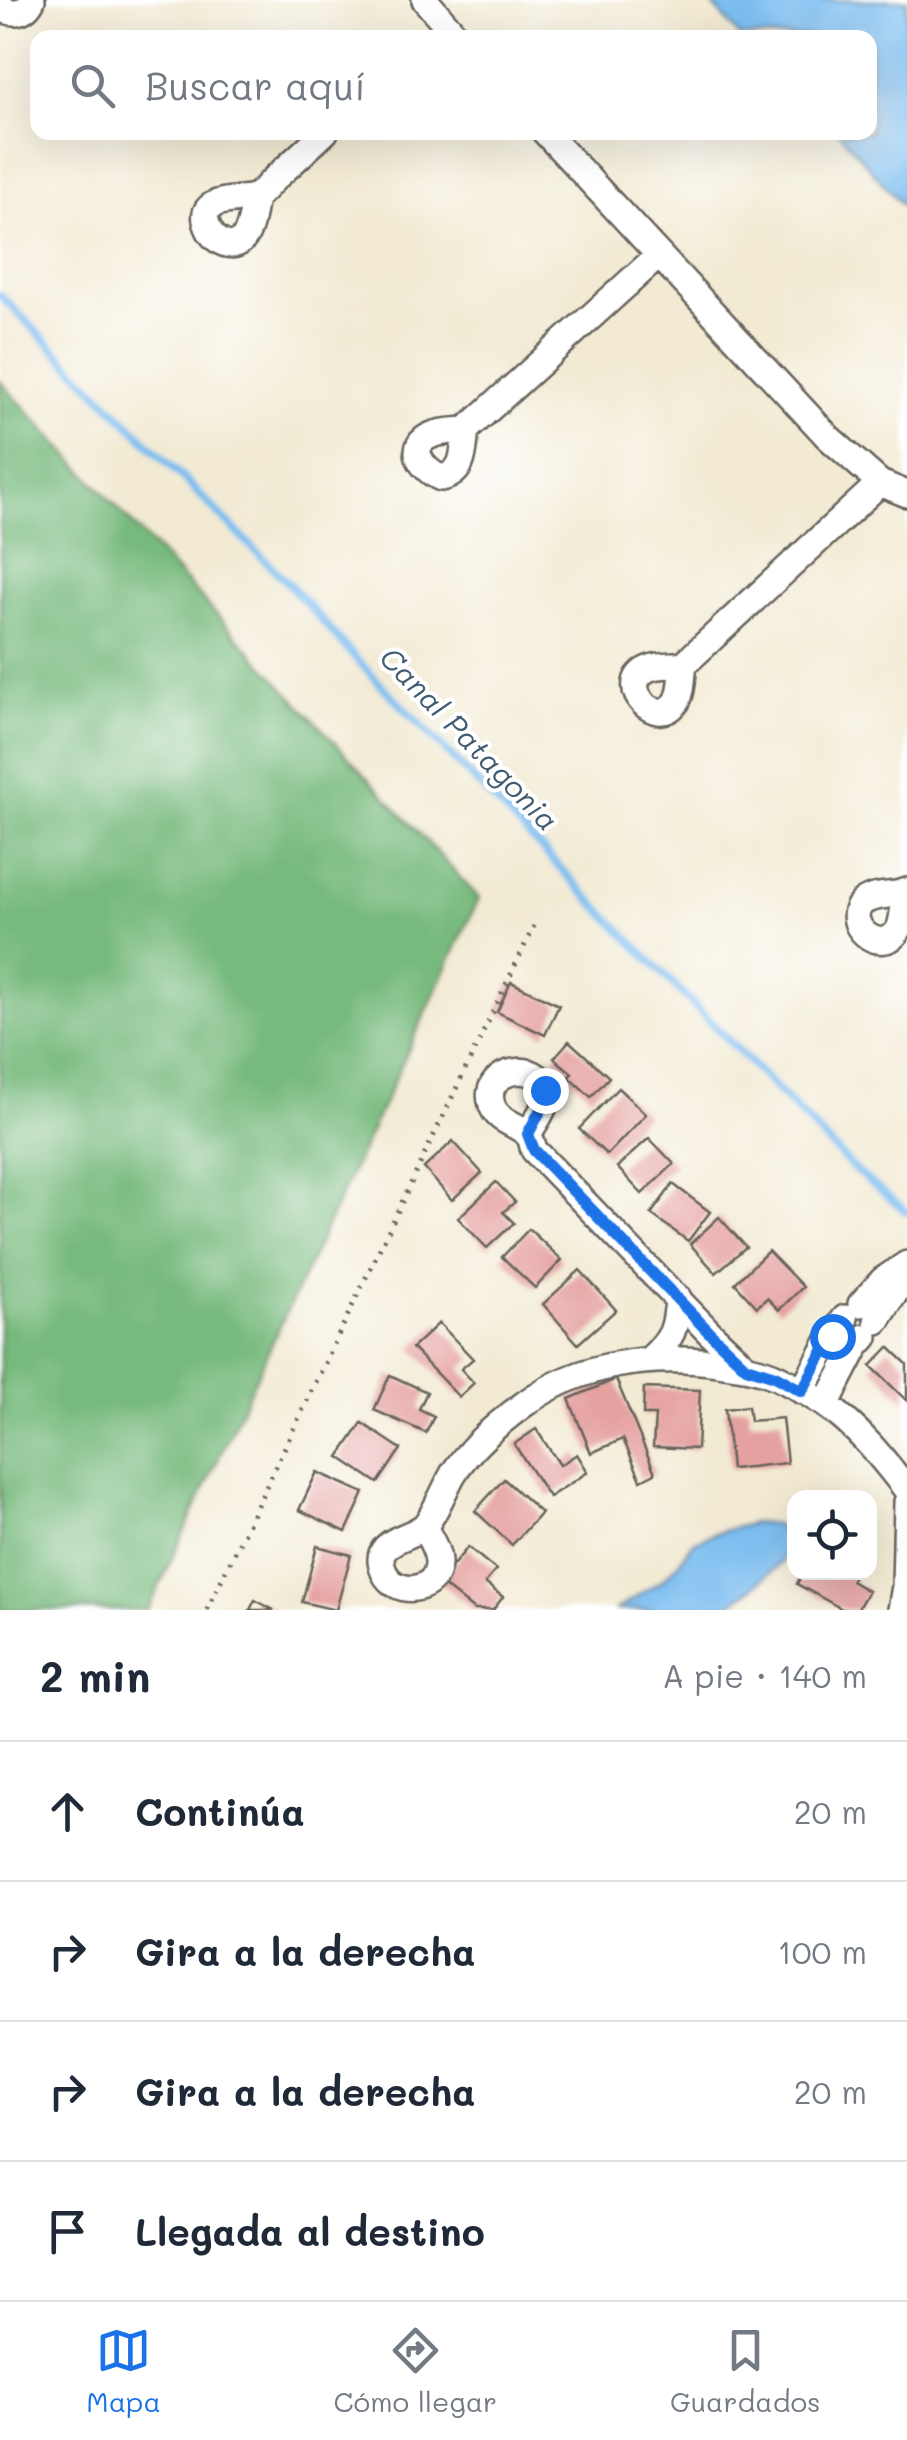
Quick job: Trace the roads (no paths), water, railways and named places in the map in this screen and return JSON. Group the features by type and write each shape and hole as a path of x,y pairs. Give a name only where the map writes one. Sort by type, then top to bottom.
{"street":[{"path":"0,7 12,13 21,12 32,0"},
{"path":"425,0 442,30"},
{"path":"255,197 317,140"},
{"path":"552,140 828,437 880,482 907,494"},
{"path":"466,430 658,256"},
{"path":"684,664 880,482"},
{"path":"528,1134 534,1150 746,1367"},
{"path":"826,1405 856,1347 862,1320 884,1280 907,1264"},
{"path":"802,1391 832,1336 862,1320 907,1274"},
{"path":"650,1359 674,1332 678,1298"},
{"path":"424,1526 455,1471 499,1423 526,1402 604,1366 650,1359 746,1367 775,1376 826,1405 866,1440 907,1490"},
{"path":"901,1610 907,1502"}],"water":[{"path":"709,0 907,0 907,211 845,140 877,140 877,30 734,30"},
{"path":"753,1523 775,1525 786,1533 782,1562 722,1610 616,1610 663,1579 693,1542"}],"waterway":[{"name":"Canal Patagonia","path":"0,295 291,586 357,660 857,1172 907,1212"}]}
